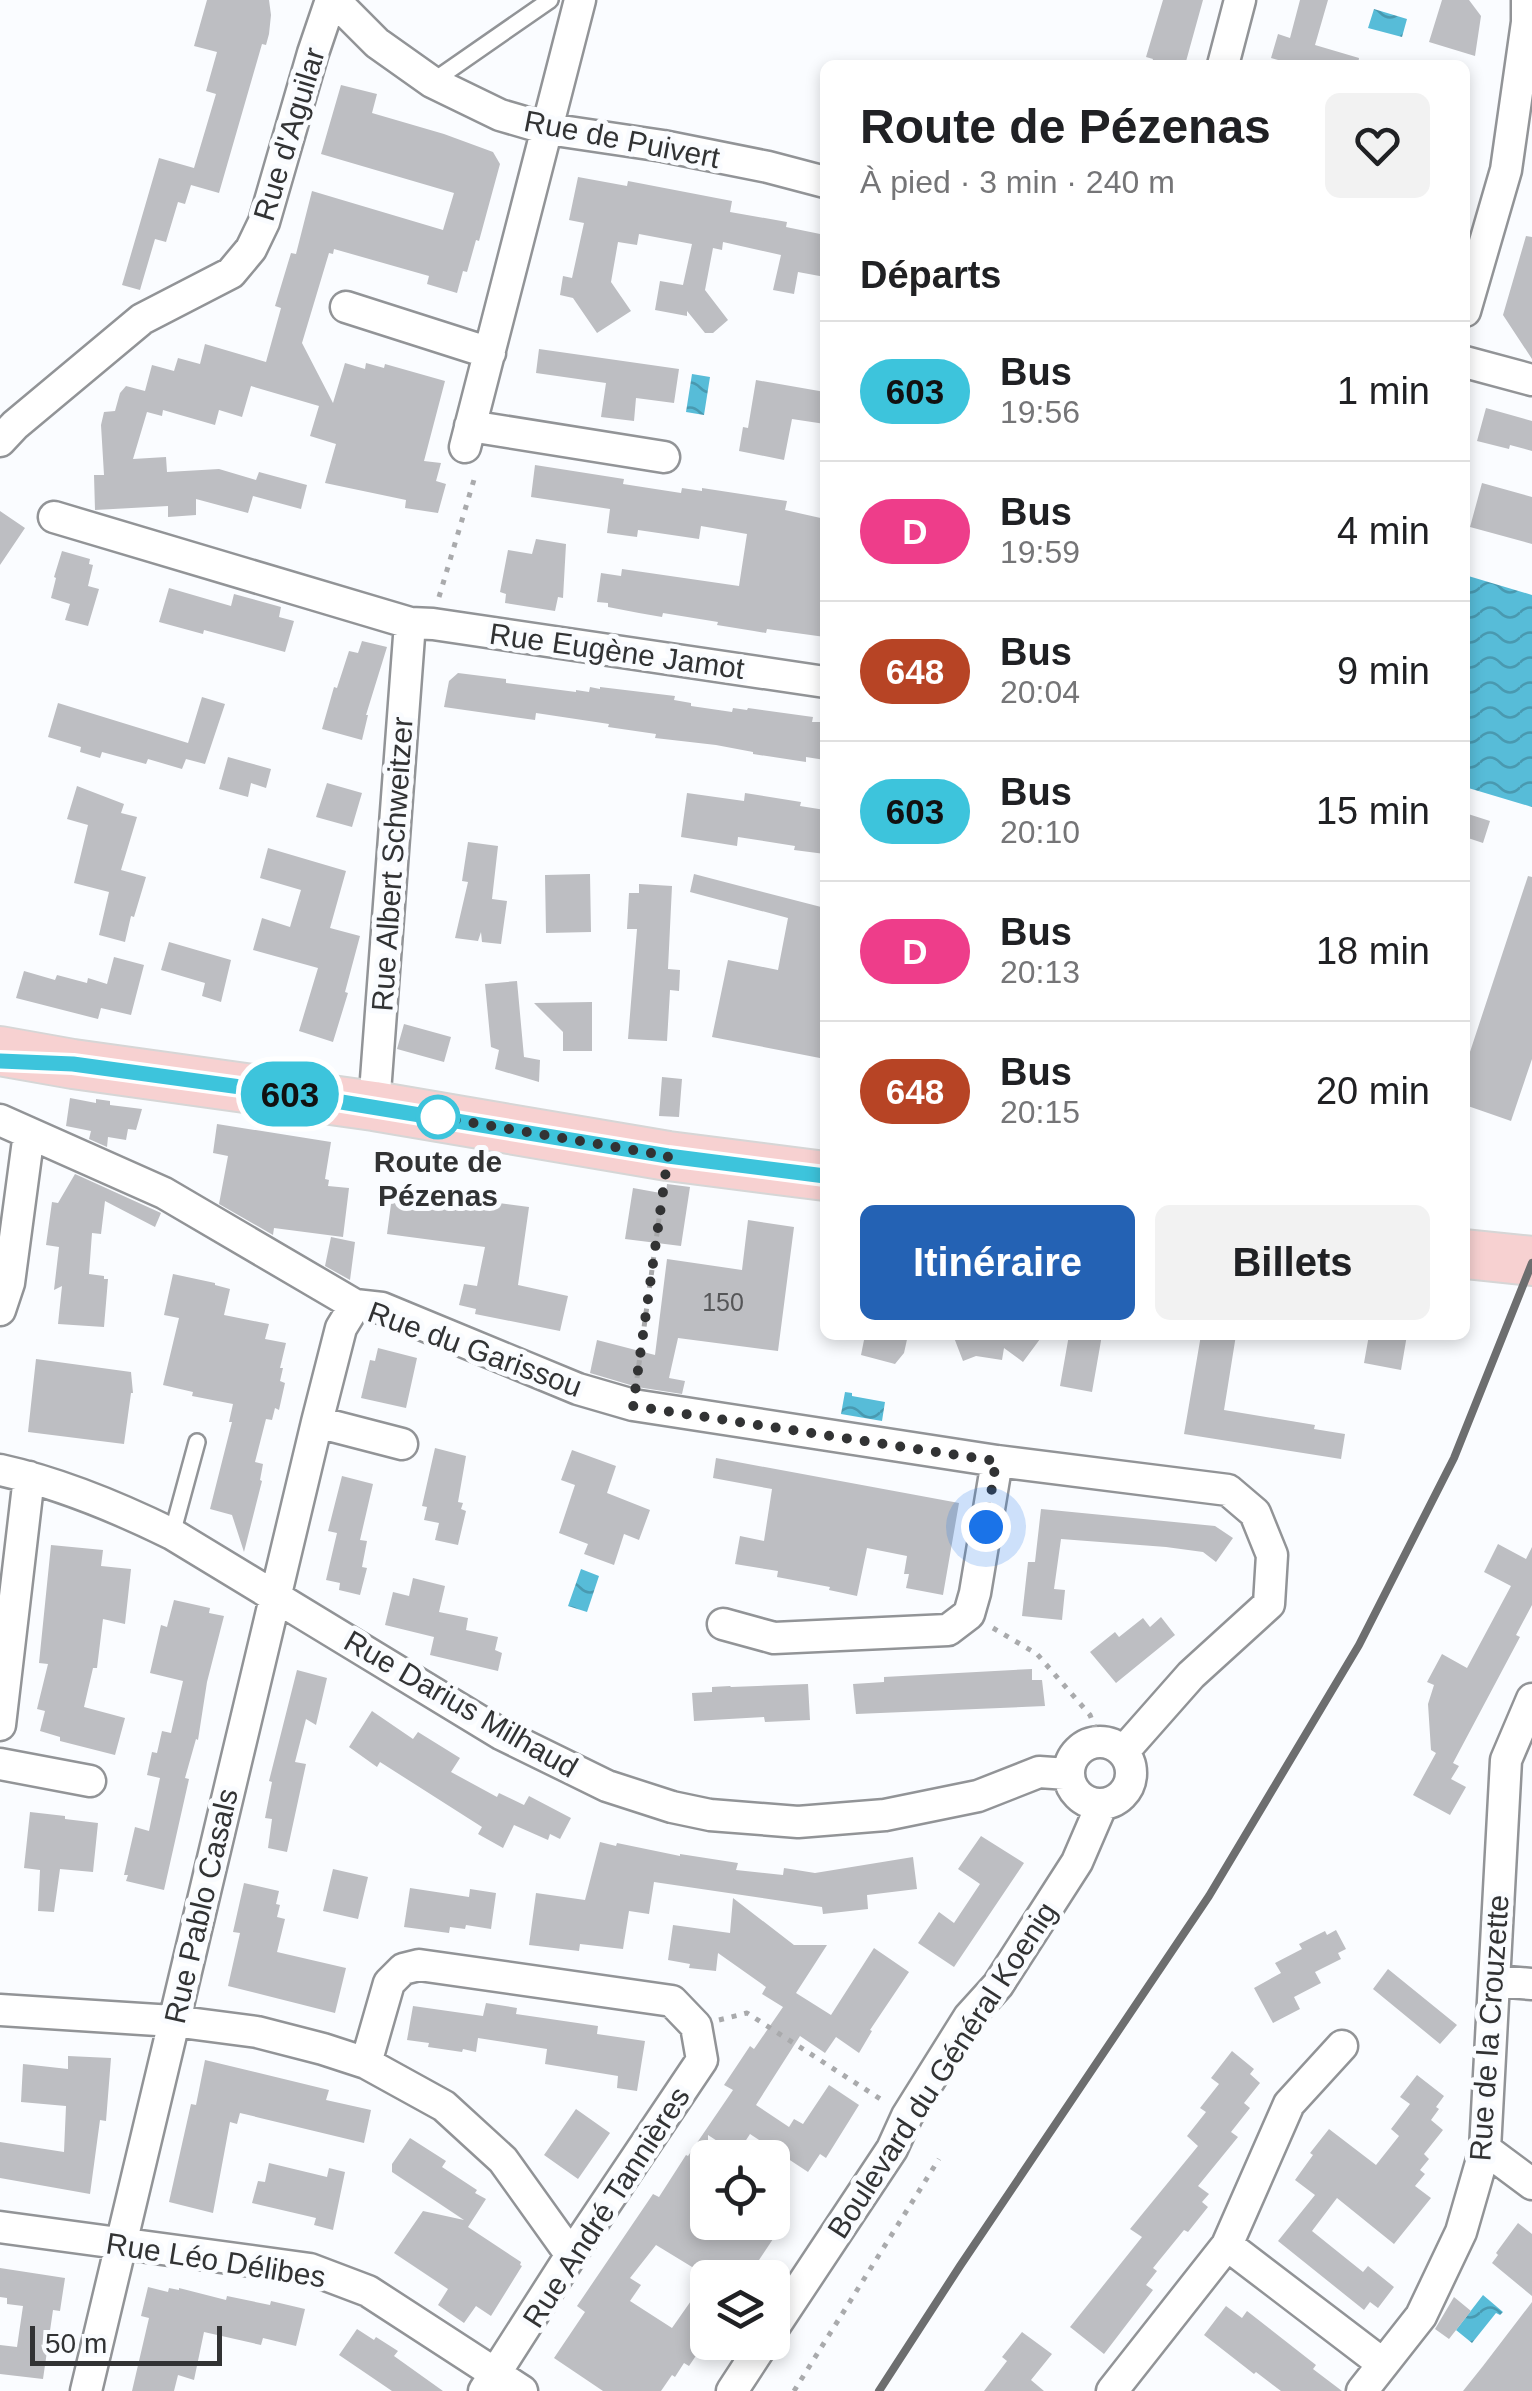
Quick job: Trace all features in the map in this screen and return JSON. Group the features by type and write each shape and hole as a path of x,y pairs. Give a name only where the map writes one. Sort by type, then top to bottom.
{"main road":[{"path":"0,1051 374,1106 668,1156 820,1175"},
{"path":"0,1061 73,1064"}],"street":[{"name":"Rue de Puivert","path":"332,0 377,43 432,82 500,115 548,129 663,146 820,181"},
{"name":"Rue d'Aguilar","path":"0,441 142,319 231,273 251,249 264,222 332,0"},
{"path":"580,0 467,437 664,457"},
{"path":"1224,60 1240,0"},
{"path":"1470,295 1506,170 1529,15"},
{"path":"346,307 490,353"},
{"path":"1470,363 1532,380"},
{"name":"Rue Eugène Jamot","path":"54,516 421,623 820,681"},
{"name":"Rue Albert Schweitzer","path":"374,1106 421,623"},
{"name":"Rue du Garissou","path":"0,1120 164,1192 355,1305 382,1308 578,1389 633,1406 996,1461 1228,1490 1256,1512 1272,1554 1268,1604 1112,1747"},
{"path":"0,1310 9,1283 29,1133"},
{"name":"Rue Pablo Casals","path":"86,2391 317,1422 341,1328 355,1305"},
{"path":"317,1422 402,1444"},
{"path":"723,1624 774,1638 948,1630 969,1614 996,1461"},
{"path":"0,1725 14,1474"},
{"name":"Rue Darius Milhaud","path":"14,1474 128,1512 172,1534 501,1734 607,1786 672,1807 710,1815 798,1822 885,1814 978,1796 1038,1772 1068,1774"},
{"name":"Rue de la Crouzette","path":"1362,2391 1421,2316 1462,2232 1486,2149 1506,1760 1530,1705"},
{"path":"1084,1746 1112,1747 1130,1766 1130,1782 1113,1802 1086,1801 1073,1790 1068,1774 1072,1758 1084,1746"},
{"path":"0,1764 90,1780"},
{"name":"Boulevard du Général Koenig","path":"790,2303 892,2149 906,2116 969,2017 998,1985 1078,1862 1102,1804"},
{"path":"366,2063 389,1983 403,1969 419,1966 672,2001 696,2026"},
{"path":"1495,1981 1532,1984"},
{"path":"0,2010 173,2021 257,2032 366,2063 444,2106 503,2160 571,2254"},
{"name":"Rue André Tannières","path":"490,2383 571,2254 702,2060 696,2026"},
{"path":"1112,2391 1227,2245 1289,2104 1342,2046"},
{"path":"1486,2149 1532,2184"},
{"name":"Rue Léo Délibes","path":"0,2227 310,2269 368,2290 490,2383 522,2391"},
{"path":"1227,2245 1384,2364"},
{"path":"732,2391 752,2360"}],"lane":[{"path":"432,82 550,0"},
{"path":"172,1534 197,1442"}],"path":[{"path":"421,623 435,609 478,465 467,437"},
{"path":"633,1406 668,1156"},
{"path":"969,1614 1037,1654 1112,1747"},
{"path":"696,2026 747,2012 906,2116"},
{"path":"794,2391 939,2159"}],"water":[{"path":"1374,9 1407,19 1402,37 1368,28"},
{"path":"692,374 710,377 704,415 686,412"},
{"path":"1470,576 1532,595 1532,807 1470,788"},
{"path":"845,1392 885,1402 882,1421 841,1414"},
{"path":"581,1569 599,1576 587,1612 568,1606"},
{"path":"1483,2295 1503,2312 1496,2313 1472,2343 1456,2330"}],"building":[{"path":"207,0 269,0 269,34 266,45 262,44 219,193 191,185 185,204 178,202 166,242 155,239 140,290 122,285 159,158 194,168 216,94 206,91 217,52 194,46"},
{"path":"1163,0 1203,0 1186,60 1146,57"},
{"path":"1300,0 1328,0 1315,45 1359,60 1271,58 1278,34 1290,38"},
{"path":"1442,0 1469,0 1481,16 1475,56 1429,42"},
{"path":"341,85 377,94 372,113 493,152 500,164 479,241 476,240 457,293 427,284 429,276 334,249 333,254 329,253 302,343 333,403 345,363 365,369 366,363 384,368 385,364 445,381 424,461 441,463 436,481 446,484 438,513 405,508 406,500 325,483 336,444 310,436 319,406 251,386 242,417 219,410 215,425 163,410 162,416 147,412 133,459 166,457 167,472 219,469 256,480 259,472 307,485 301,509 253,496 248,513 196,499 196,515 168,517 168,506 95,510 94,475 104,475 104,412 115,411 126,386 145,391 152,365 174,371 178,358 200,364 205,344 266,362 281,308 275,306 291,253 296,254 312,191 443,230 454,193 321,154"},
{"path":"578,177 627,186 628,181 732,201 730,212 787,222 786,227 820,234 820,276 798,272 794,294 773,290 781,255 723,242 722,250 713,248 705,290 728,320 713,333 705,333 687,311 687,316 655,310 660,281 683,285 692,244 639,234 637,245 618,242 611,282 631,311 597,333 573,298 560,295 563,276 572,278 584,223 569,220"},
{"path":"1526,236 1532,237 1532,359 1503,315"},
{"path":"539,349 679,369 674,403 636,398 634,421 601,417 606,383 536,373"},
{"path":"756,380 820,391 820,423 792,419 784,460 739,451 743,427 748,428"},
{"path":"1486,408 1532,421 1532,451 1477,441"},
{"path":"535,465 624,479 623,484 681,493 682,488 702,488 787,501 785,510 820,518 820,636 767,629 766,633 663,613 662,617 597,602 601,573 621,576 622,569 739,586 747,534 701,526 699,539 638,530 637,537 607,533 610,509 531,497"},
{"path":"1482,483 1532,497 1532,544 1470,527"},
{"path":"0,511 25,528 0,565"},
{"path":"536,539 566,544 563,598 558,597 555,611 505,603 506,594 500,592 508,550 532,554"},
{"path":"62,551 90,559 89,564 93,565 88,586 99,589 88,626 65,620 70,604 51,598"},
{"path":"169,588 231,606 234,594 281,607 279,617 294,621 285,652 159,622"},
{"path":"362,641 387,647 362,740 322,729 349,651 358,653"},
{"path":"458,673 576,692 600,687 675,696 674,700 691,706 732,712 733,708 748,708 813,717 812,722 820,722 820,759 806,757 806,762 753,754 536,713 535,720 444,707 449,681"},
{"path":"202,697 225,704 205,764 186,759 182,769 102,752 100,758 80,752 81,747 48,737 58,703 188,743"},
{"path":"228,757 271,769 266,788 251,783 248,797 219,789"},
{"path":"327,783 362,793 352,827 316,817"},
{"path":"77,786 124,804 121,813 137,817 121,870 146,877 125,942 99,935 109,892 74,883 88,825 67,819"},
{"path":"687,793 744,801 745,793 801,802 800,806 820,809 820,853 738,837 737,846 681,837"},
{"path":"1470,815 1490,821 1483,843 1470,839"},
{"path":"468,842 498,846 492,899 507,901 501,944 482,942 481,932 478,941 455,938 468,882 462,881"},
{"path":"268,848 346,871 330,928 360,936 333,1042 299,1031 318,968 253,950 262,918 290,927 301,890 260,878"},
{"path":"590,874 591,932 546,933 545,875"},
{"path":"694,874 820,907 820,1058 712,1037 728,960 778,970 788,918 690,892"},
{"path":"1528,876 1532,877 1532,1059 1511,1121 1470,1107 1470,1052"},
{"path":"639,884 672,886 668,969 680,970 679,991 670,990 667,1041 628,1039 637,929 627,929 629,893 639,893"},
{"path":"169,942 231,960 221,1002 202,996 205,983 161,970"},
{"path":"114,957 144,965 131,1015 101,1008 98,1019 16,998 24,971 55,980 57,975 107,984"},
{"path":"517,981 524,1057 540,1060 539,1082 495,1069 499,1050 491,1047 485,984"},
{"path":"592,1002 592,1051 563,1051 563,1032 534,1003"},
{"path":"404,1024 451,1037 444,1062 397,1049"},
{"path":"662,1077 682,1079 679,1117 659,1116"},
{"path":"70,1098 96,1103 96,1099 110,1101 110,1105 142,1109 136,1130 128,1129 126,1140 108,1137 107,1147 89,1139 91,1131 66,1126"},
{"path":"217,1124 331,1142 325,1179 329,1180 328,1186 349,1188 343,1237 274,1228 273,1235 219,1204 228,1156 213,1153"},
{"path":"75,1174 161,1213 155,1227 105,1201 101,1234 92,1233 89,1274 108,1279 104,1327 58,1324 62,1286 54,1290 59,1247 46,1245 52,1202 58,1203"},
{"path":"667,1184 690,1187 681,1246 625,1239 633,1188 666,1194"},
{"path":"393,1189 529,1207 518,1285 568,1296 560,1331 475,1314 476,1309 459,1305 464,1284 477,1286 485,1247 387,1234"},
{"path":"748,1220 794,1227 778,1351 678,1338 669,1378 685,1381 682,1394 637,1387 590,1373 597,1340 655,1355 667,1259 742,1270"},
{"path":"331,1237 355,1242 350,1280 325,1266"},
{"path":"173,1274 230,1289 224,1315 269,1324 265,1339 286,1343 280,1368 280,1381 285,1383 279,1410 275,1408 272,1420 266,1419 255,1462 263,1464 262,1481 244,1552 232,1515 210,1509 233,1404 192,1396 193,1392 163,1385 179,1318 164,1315"},
{"path":"864,1340 907,1340 904,1353 895,1364 861,1355"},
{"path":"955,1340 1039,1340 1023,1362 1004,1348 1002,1360 976,1356 963,1361"},
{"path":"1068,1340 1101,1340 1092,1392 1060,1386"},
{"path":"1200,1340 1235,1340 1224,1410 1345,1434 1341,1459 1184,1434"},
{"path":"1368,1340 1406,1340 1401,1370 1364,1363"},
{"path":"378,1348 417,1358 406,1408 361,1398 370,1360 375,1361"},
{"path":"36,1359 131,1372 133,1393 124,1444 28,1432"},
{"path":"435,1448 466,1456 458,1502 463,1503 461,1509 466,1511 458,1545 435,1540 439,1523 424,1520 427,1507 422,1506"},
{"path":"572,1450 616,1466 607,1493 650,1510 639,1540 624,1534 614,1565 584,1554 588,1544 559,1533 575,1485 561,1480"},
{"path":"716,1458 959,1503 943,1595 906,1588 907,1556 867,1548 857,1596 777,1577 778,1571 735,1564 740,1536 764,1541 772,1489 713,1478"},
{"path":"342,1476 373,1484 360,1540 367,1541 362,1567 367,1568 360,1595 339,1590 340,1583 326,1580 337,1533 328,1531"},
{"path":"1041,1509 1215,1526 1233,1538 1216,1562 1203,1552 1061,1539 1054,1589 1065,1590 1062,1620 1022,1616 1028,1562 1035,1562"},
{"path":"1498,1544 1526,1559 1532,1547 1532,1605 1516,1635 1520,1637 1453,1763 1459,1766 1451,1779 1466,1787 1450,1815 1413,1795 1436,1753 1431,1750 1428,1704 1434,1685 1427,1682 1442,1654 1467,1668 1511,1586 1484,1572"},
{"path":"51,1545 103,1550 101,1566 131,1569 125,1624 103,1619 97,1668 93,1668 84,1707 125,1718 115,1755 60,1741 60,1737 40,1731 45,1711 37,1709 48,1664 39,1663"},
{"path":"413,1578 445,1586 439,1612 468,1618 466,1630 498,1637 495,1650 502,1653 498,1671 430,1655 434,1637 385,1625 393,1592 409,1596"},
{"path":"174,1600 210,1608 209,1613 224,1616 207,1682 198,1740 185,1778 189,1779 164,1890 126,1881 128,1875 124,1875 135,1827 149,1831 160,1778 147,1775 152,1752 157,1753 162,1731 171,1733 183,1681 150,1673 161,1625 167,1627"},
{"path":"1161,1617 1175,1635 1116,1683 1090,1652 1115,1632 1119,1637 1143,1618 1150,1627"},
{"path":"1032,1669 1032,1680 1042,1680 1045,1706 856,1714 853,1684 884,1682 884,1677"},
{"path":"297,1670 327,1678 316,1725 306,1719 295,1762 306,1764 287,1852 268,1848 272,1819 265,1818 272,1782 269,1781"},
{"path":"808,1684 810,1720 765,1722 764,1717 694,1721 692,1693 712,1692 712,1687"},
{"path":"372,1711 413,1739 418,1732 460,1758 451,1772 497,1797 499,1793 524,1805 529,1796 571,1818 560,1839 550,1834 548,1840 514,1825 503,1848 478,1834 482,1827 380,1762 377,1767 349,1747"},
{"path":"30,1812 98,1823 93,1872 60,1869 54,1912 38,1911 40,1870 24,1868"},
{"path":"981,1836 1024,1863 954,1967 918,1943 939,1912 954,1923 980,1884 958,1869"},
{"path":"600,1842 738,1863 736,1870 783,1875 784,1868 815,1873 913,1857 917,1889 867,1895 868,1909 823,1914 822,1907 654,1882 649,1914 629,1911 623,1949 580,1944 579,1951 529,1945 536,1893 585,1900"},
{"path":"333,1869 368,1877 358,1919 323,1911"},
{"path":"244,1883 279,1891 277,1917 285,1919 277,1952 346,1968 335,2013 228,1986 240,1933 233,1932"},
{"path":"410,1888 469,1897 470,1889 496,1893 491,1929 466,1925 465,1929 450,1927 449,1933 404,1927"},
{"path":"733,1898 794,1945 827,1945 796,1993 831,2015 874,1948 909,1972 859,2053 836,2037 825,2053 800,2036 756,2105 789,2127 794,2119 803,2124 829,2085 859,2105 826,2158 820,2154 808,2172 790,2160 790,2140 759,2140 750,2134 746,2140 716,2140 708,2135 708,2140 699,2140 733,2090 724,2085 783,2007 762,1994 766,1987 718,1953 716,1971 689,1968 690,1964 668,1960 673,1925 730,1933"},
{"path":"1336,1930 1346,1949 1338,1953 1341,1959 1315,1972 1321,1983 1294,1997 1300,2009 1273,2023 1254,1988 1281,1973 1275,1963 1302,1949 1299,1944"},
{"path":"1388,1969 1457,2025 1440,2044 1373,1989"},
{"path":"486,2003 517,2008 516,2014 598,2026 597,2034 645,2041 637,2091 617,2088 618,2076 545,2064 547,2049 478,2038 476,2052 462,2052 407,2040 413,2006 483,2016"},
{"path":"1232,2051 1254,2069 1250,2074 1260,2083 1244,2103 1250,2108 1231,2132 1238,2137 1198,2186 1209,2194 1202,2202 1208,2207 1153,2268 1157,2271 1146,2285 1153,2290 1104,2354 1070,2327 1142,2237 1130,2229 1198,2146 1187,2136 1206,2112 1200,2108 1219,2084 1211,2078"},
{"path":"68,2056 111,2058 106,2121 100,2120 90,2194 0,2178 0,2142 64,2152 66,2106 21,2102 23,2064 68,2069"},
{"path":"205,2060 329,2090 326,2100 371,2110 364,2143 240,2113 237,2124 230,2122 213,2213 169,2202"},
{"path":"1417,2075 1444,2096 1431,2120 1443,2130 1424,2154 1429,2159 1420,2170 1425,2174 1415,2186 1431,2198 1394,2244 1337,2198 1312,2231 1363,2272 1368,2266 1394,2287 1378,2308 1370,2302 1364,2310 1278,2241 1315,2195 1295,2180 1329,2129 1376,2165 1399,2136 1391,2129 1410,2104 1400,2097"},
{"path":"576,2109 610,2133 578,2179 544,2155"},
{"path":"410,2138 446,2161 442,2167 486,2199 468,2227 521,2262 491,2316 476,2306 464,2323 438,2305 448,2289 394,2253 423,2211 464,2220 392,2172 392,2164"},
{"path":"690,2153 690,2240 772,2240 759,2260 690,2260 690,2266 656,2245 630,2278 641,2285 630,2301 672,2328 690,2302 690,2360 693,2360 689,2366 684,2363 661,2391 603,2391 554,2358 585,2312 577,2306 653,2194 659,2197"},
{"path":"269,2163 327,2177 329,2168 345,2172 333,2230 314,2225 316,2218 252,2203 258,2181 265,2182"},
{"path":"1518,2223 1532,2234 1532,2296 1492,2263"},
{"path":"0,2268 65,2278 60,2311 53,2310 43,2379 0,2374 0,2345 17,2347 23,2306 7,2304 7,2298 0,2297"},
{"path":"148,2287 168,2292 169,2288 179,2288 226,2300 227,2296 270,2305 271,2301 305,2309 296,2346 263,2338 261,2345 204,2332 194,2380 178,2375 174,2391 132,2391 149,2318 141,2316"},
{"path":"1454,2297 1471,2311 1449,2339 1435,2329"},
{"path":"1532,2302 1532,2391 1463,2391 1483,2366"},
{"path":"1226,2306 1242,2318 1247,2311 1316,2365 1313,2369 1342,2391 1281,2391 1254,2374 1204,2335"},
{"path":"357,2329 398,2351 394,2356 443,2391 392,2391 339,2355"},
{"path":"1022,2332 1052,2354 1031,2380 1044,2391 984,2391 1007,2361 1002,2357"}],"railway":[{"path":"879,2391 1209,1896 1359,1645 1454,1458 1532,1263"}],"bus line":[{"name":"603","path":"0,1061 73,1064 299,1095 668,1156 820,1175"}],"place":[{"name":"Route de Pézenas","path":"438,1117"}],"route":[{"path":"438,1117 668,1156 633,1406 996,1461 986,1527"}]}
